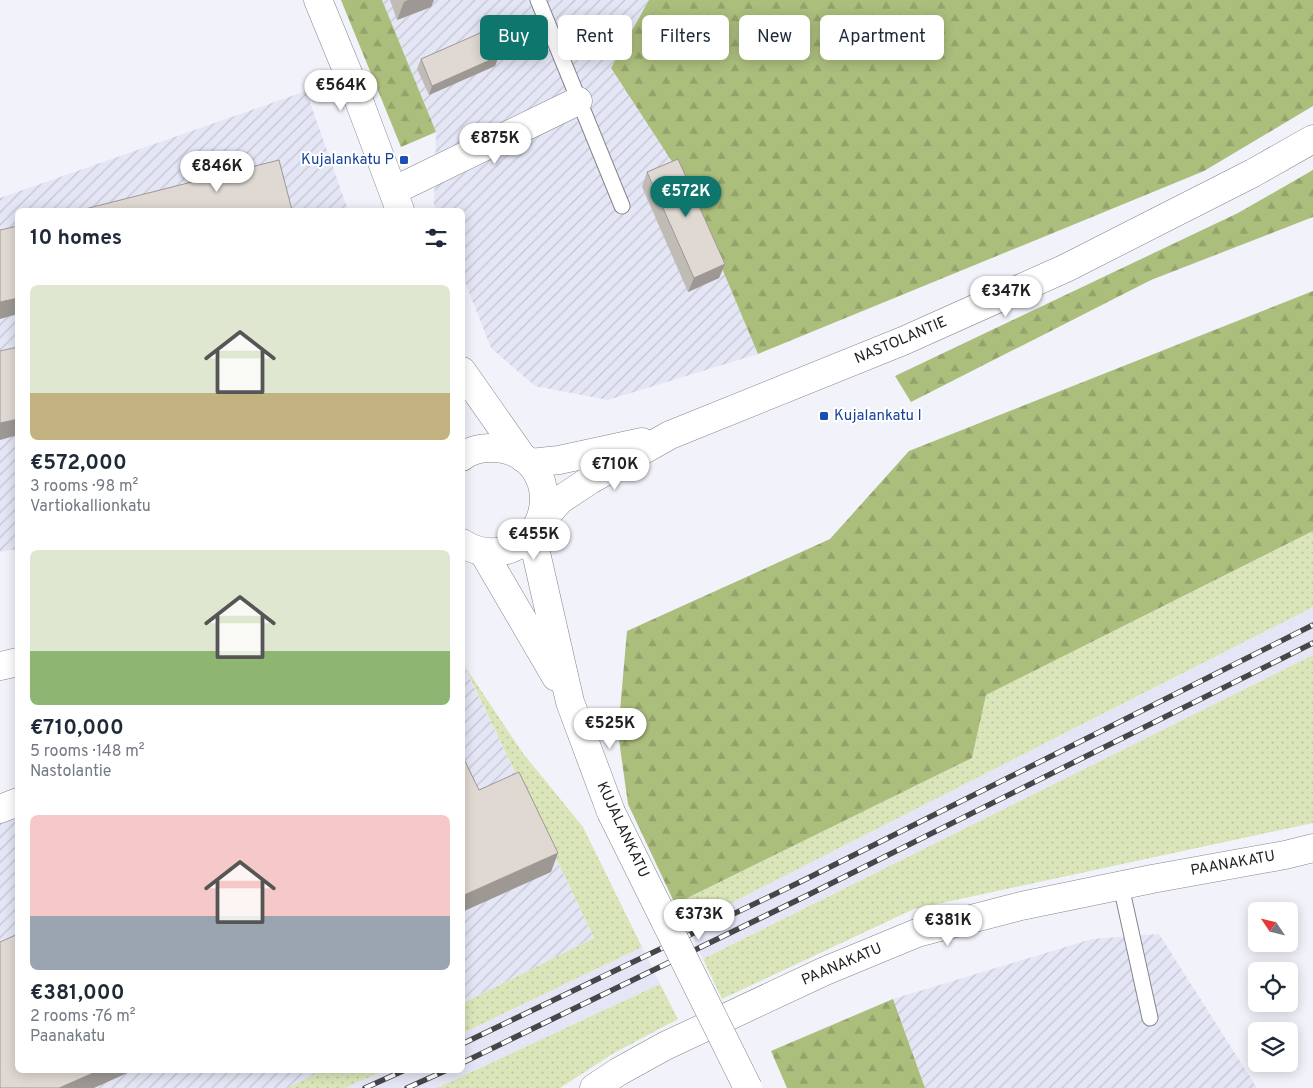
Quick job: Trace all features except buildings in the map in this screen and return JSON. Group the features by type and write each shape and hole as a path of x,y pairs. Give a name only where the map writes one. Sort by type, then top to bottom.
{"street":[{"path":"318,0 355,90 397,201 578,101"},
{"name":"NASTOLANTIE","path":"473,548 497,552 510,550 522,544 560,500 590,480 670,435 903,341 1066,268 1253,173 1313,139"},
{"path":"465,375 537,473 544,491 544,510 536,528"},
{"name":"NASTOLANTIE","path":"526,460 559,460 670,435"},
{"path":"465,456 480,449 495,448 509,451 526,460"},
{"name":"KUJALANKATU","path":"536,528 570,702 611,812 748,1088"},
{"name":"KUJALANKATU","path":"473,548 570,702"},
{"path":"0,666 15,663"},
{"path":"0,809 15,803"},
{"name":"PAANAKATU","path":"594,1088 618,1072 665,1046 825,971 917,933 1021,906 1313,848"}],"lane":[{"path":"538,0 622,206"},
{"path":"1121,886 1150,1018"}],"shaded area":[{"path":"382,0 649,0 632,30 632,15 558,15 558,60 615,60 611,68 686,183 758,354 608,400 535,386 491,348 465,282 465,208 435,208 436,132"},
{"path":"306,91 347,208 15,208 15,549 0,552 0,198"},
{"path":"1313,607 1313,655 703,959 686,926"},
{"path":"465,668 594,938 465,1002"},
{"path":"15,815 15,1073 318,1073 287,1088 0,1088 0,823"},
{"path":"1159,934 1257,1088 925,1088 893,999 1092,939"},
{"path":"642,947 660,984 437,1088 345,1088 378,1073 465,1073 465,1032"}],"green space":[{"path":"341,0 382,0 436,132 401,147"},
{"path":"649,0 1313,0 1313,106 1204,171 758,354 686,183 611,68 615,60 632,60 632,30"},
{"path":"1313,170 1313,217 1151,280 911,402 895,376 1238,213"},
{"path":"1313,291 1313,531 986,695 972,758 675,904 628,804 618,733 627,631 830,539 909,451"},
{"path":"1313,531 1313,607 686,926 675,904 972,758 986,695"},
{"path":"1313,655 1313,823 914,909 722,999 703,959"},
{"path":"465,666 522,752 583,827 642,947 465,1032 465,1002 594,938"},
{"path":"660,984 678,1019 614,1053 560,1088 437,1088"},
{"path":"893,999 925,1088 787,1088 771,1051"},
{"path":"318,1073 378,1073 345,1088 287,1088"}],"railway":[{"path":"465,1043 802,881 1313,625"},
{"path":"465,1062 808,895 1313,643"},
{"path":"365,1088 398,1073"},
{"path":"407,1088 440,1073"}],"place":[{"name":"Kujalankatu P","path":"404,160"},
{"name":"Kujalankatu I","path":"824,416"}]}
